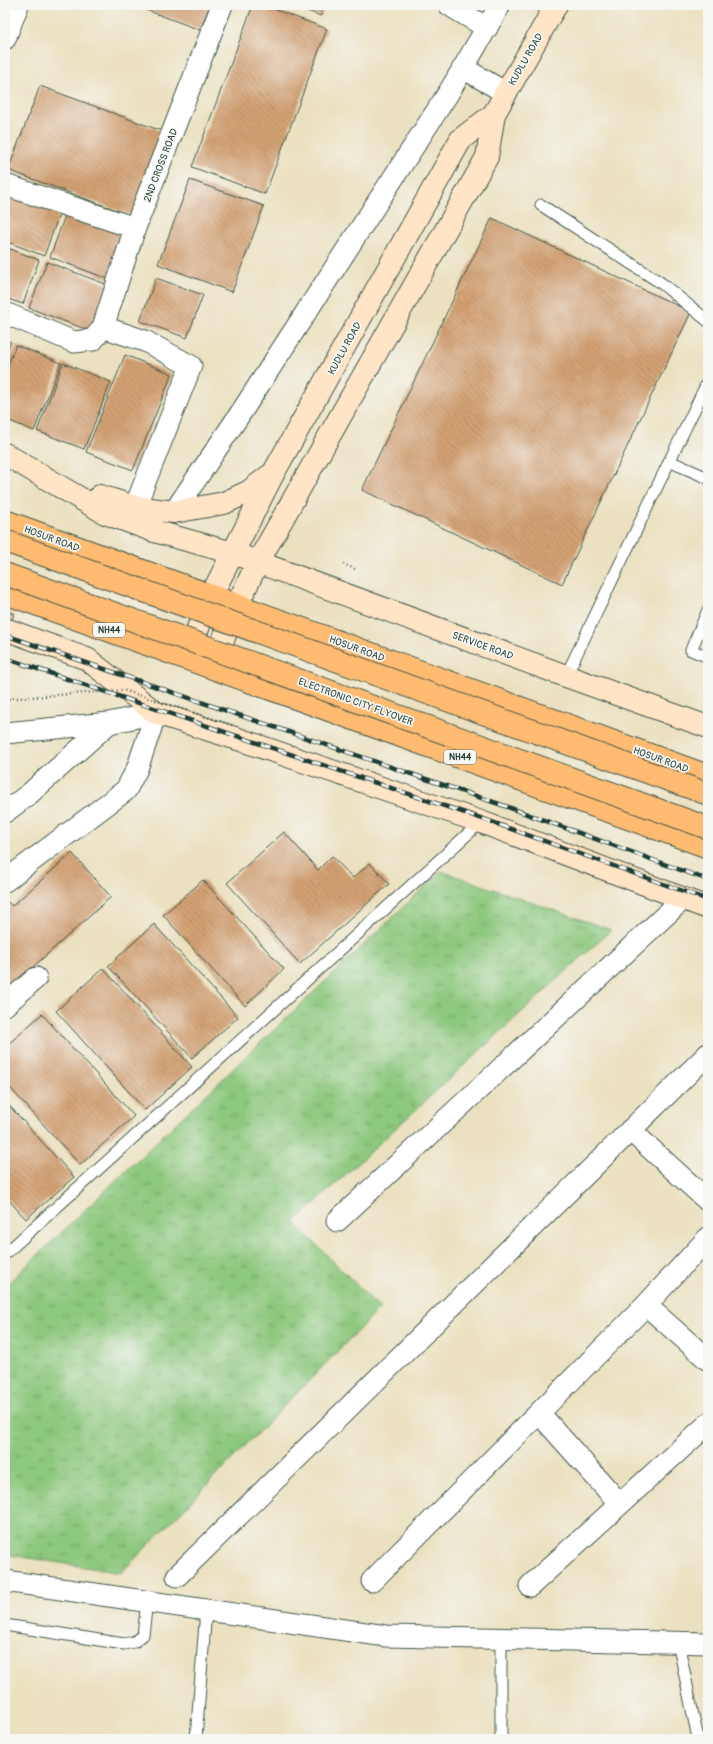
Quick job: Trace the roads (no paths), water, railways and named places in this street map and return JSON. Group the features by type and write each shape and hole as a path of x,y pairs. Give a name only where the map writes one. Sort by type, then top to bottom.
{"highway":[{"name":"HOSUR ROAD","path":"5,521 708,776"},
{"path":"5,541 708,794"},
{"name":"ELECTRONIC CITY FLYOVER","path":"5,574 708,828"},
{"name":"NH44","path":"5,593 708,847"}],"street":[{"path":"5,39 18,5"},
{"name":"2ND CROSS ROAD","path":"103,327 135,228 222,5"},
{"path":"449,5 487,28"},
{"path":"174,512 242,412 463,68 500,5"},
{"name":"KUDLU ROAD","path":"212,667 237,605 258,562 487,157 494,114 556,5"},
{"path":"463,68 506,93"},
{"name":"KUDLU ROAD","path":"186,658 211,596 274,472 462,139 494,114"},
{"path":"5,185 135,228"},
{"path":"5,313 74,342 93,340 103,327 145,341 191,366 135,507"},
{"path":"5,454 57,483 135,507 174,512 224,503 248,492 274,472"},
{"name":"SERVICE ROAD","path":"57,483 105,512 154,531 233,553 566,676 708,726"},
{"path":"5,629 86,659 156,713 241,740 481,822 708,908"},
{"path":"5,733 110,723 156,713"},
{"path":"5,882 126,790 136,769 156,713"},
{"path":"5,812 28,795 110,723"},
{"path":"337,1221 683,899"},
{"path":"5,1005 36,978"},
{"path":"177,1576 708,1054"},
{"path":"630,1130 708,1201"},
{"path":"372,1581 646,1305 708,1238"},
{"path":"646,1305 708,1360"},
{"path":"539,1413 620,1504"},
{"path":"530,1586 708,1424"},
{"path":"5,1581 386,1636 708,1643"}],"lane":[{"path":"541,205 661,283 708,321"},
{"path":"566,676 708,381"},
{"path":"669,462 708,478"},
{"path":"708,610 691,650 708,657"},
{"path":"5,1254 481,822"},
{"path":"5,1625 124,1644 134,1642 143,1635 147,1601"},
{"path":"196,1739 206,1610"},
{"path":"501,1638 501,1739"},
{"path":"678,1642 698,1739"}],"railway":[{"path":"5,635 505,806 708,880"},
{"path":"5,658 489,821 708,900"}]}
